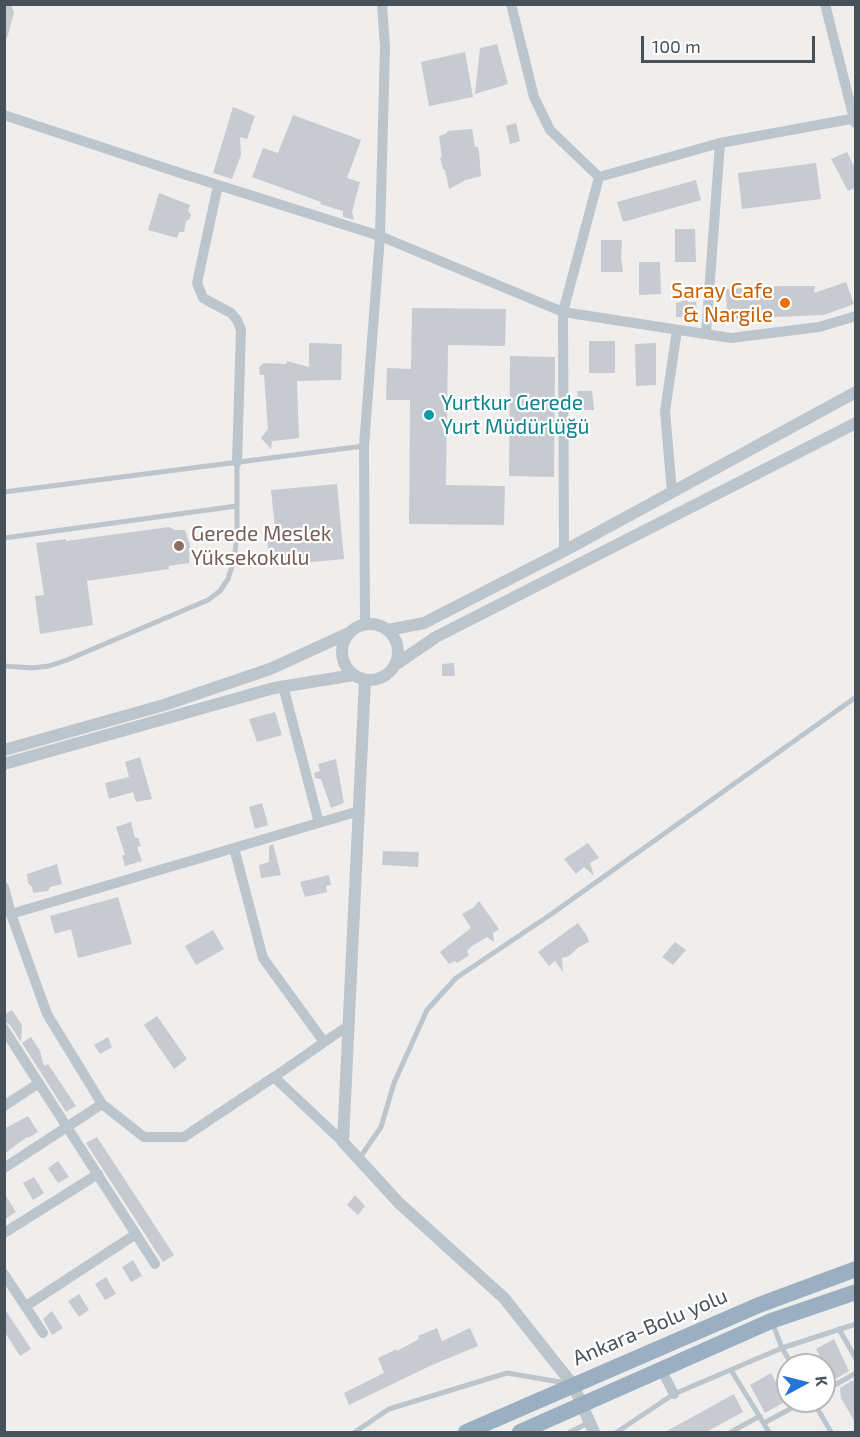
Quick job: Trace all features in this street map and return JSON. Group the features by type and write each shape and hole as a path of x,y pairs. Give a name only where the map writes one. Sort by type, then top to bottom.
{"highway":[{"name":"Ankara-Bolu yolu","path":"466,1432 759,1305 855,1269"},
{"name":"Ankara-Bolu yolu","path":"520,1432 771,1321 855,1292"}],"street":[{"path":"365,624 364,446 380,236 385,47 382,4"},
{"path":"511,4 534,97 550,130 599,177"},
{"path":"599,177 720,143 855,120 825,4"},
{"path":"4,115 380,236 563,312 731,338 819,327 855,316"},
{"path":"706,334 720,143"},
{"path":"564,551 563,312 599,177"},
{"path":"218,185 197,284 203,298 231,313 241,330 237,462"},
{"path":"672,492 665,411 677,330"},
{"path":"388,630 424,623 564,551 855,392"},
{"path":"4,764 283,686 360,677 383,677 395,665 436,637 855,423"},
{"path":"4,750 164,705 270,669 365,624 373,624 388,630 394,638 398,646 395,665"},
{"path":"343,1142 359,811 360,677 343,660 344,641 349,633"},
{"path":"283,686 320,823"},
{"path":"11,915 359,811"},
{"path":"234,848 263,958 324,1042"},
{"path":"4,887 11,915 47,1014 102,1104 144,1137 184,1137 349,1025"},
{"path":"4,1029 155,1264"},
{"path":"274,1077 343,1142 399,1203 504,1298 573,1385 592,1427"},
{"path":"4,1106 39,1083"},
{"path":"4,1168 102,1104"},
{"path":"4,1233 98,1174"},
{"path":"26,1306 136,1234"},
{"path":"4,1274 43,1333"},
{"path":"661,1369 674,1394"}],"lane":[{"path":"4,492 364,446"},
{"path":"4,666 32,668 58,663 208,600 220,591 228,579 234,560 237,535 237,462"},
{"path":"4,538 237,506"},
{"path":"359,1159 381,1127 394,1083 428,1010 456,978 550,915 855,697"},
{"path":"771,1321 785,1353"},
{"path":"617,1432 674,1394 782,1348 855,1324"},
{"path":"839,1329 855,1359"},
{"path":"731,1370 769,1432"},
{"path":"836,1384 855,1372"},
{"path":"354,1432 388,1409 507,1373 573,1385"},
{"path":"764,1423 783,1413"},
{"path":"820,1413 831,1432"},
{"path":"731,1432 760,1416"},
{"path":"570,1432 592,1427"}],"building":[{"path":"4,4 11,4 14,13 7,38 4,37"},
{"path":"497,44 508,84 475,94 480,48"},
{"path":"465,52 473,97 429,106 421,62"},
{"path":"233,107 255,116 247,139 240,137 241,155 232,179 213,173"},
{"path":"293,115 361,140 347,178 360,182 352,212 354,220 343,217 343,211 252,177 263,148 278,153"},
{"path":"516,123 520,141 510,144 506,126"},
{"path":"472,129 475,147 478,147 479,152 481,176 466,180 449,189 440,158 442,157 439,136 447,131"},
{"path":"847,152 855,168 855,188 848,191 831,159"},
{"path":"816,163 821,199 742,209 738,173"},
{"path":"696,180 701,200 623,222 617,202"},
{"path":"159,193 190,205 188,211 191,215 186,221 184,232 179,232 177,238 148,230"},
{"path":"675,229 695,229 696,262 675,262"},
{"path":"601,240 622,240 623,272 601,272"},
{"path":"639,262 660,262 661,294 639,295"},
{"path":"846,282 854,304 824,315 727,319 726,289 815,286 814,293"},
{"path":"687,300 696,302 697,317 676,317 676,303"},
{"name":"Yurtkur Gerede Yurt Müdürlüğü","path":"412,308 506,309 505,346 448,345 446,485 505,486 504,525 409,524 410,400 386,400 387,368 411,369"},
{"path":"589,341 615,341 615,373 589,373"},
{"path":"309,343 342,344 341,380 297,381 299,438 272,441 271,449 261,438 268,429 264,375 260,375 259,367 264,363 286,364 287,361 309,367"},
{"path":"656,343 656,385 636,386 635,344"},
{"path":"510,356 555,357 554,477 509,476"},
{"path":"577,391 592,391 594,410 579,410"},
{"path":"337,484 344,559 270,566 266,528 275,528 271,490"},
{"path":"169,527 175,530 185,530 190,545 189,563 169,566 169,569 87,581 93,625 40,634 35,596 44,595 36,543"},
{"path":"454,663 455,676 442,676 442,664"},
{"path":"275,712 282,735 257,742 249,719"},
{"path":"140,757 152,799 136,802 133,792 109,799 105,783 129,777 125,762"},
{"path":"336,759 344,803 331,808 321,779 315,778 314,773 320,771 318,764"},
{"path":"262,803 268,825 255,829 249,807"},
{"path":"131,822 135,838 138,838 141,846 137,847 142,861 125,866 122,855 125,855 116,827"},
{"path":"588,843 599,858 590,863 594,876 584,867 576,874 564,859"},
{"path":"273,844 281,875 261,878 259,865 269,862 269,846"},
{"path":"383,851 419,852 418,867 382,865"},
{"path":"57,864 62,884 50,887 48,891 33,893 27,874"},
{"path":"329,875 331,885 326,886 327,892 305,897 300,882"},
{"path":"118,897 132,944 78,958 71,929 55,934 50,916"},
{"path":"479,901 499,929 493,933 494,942 487,937 467,951 469,955 457,963 455,961 449,964 440,952 471,928 462,914"},
{"path":"578,923 589,942 569,956 562,958 563,972 555,961 549,966 538,952"},
{"path":"213,930 224,949 196,965 185,946"},
{"path":"675,942 686,950 673,965 662,957"},
{"path":"12,1010 22,1025 21,1042 10,1025 4,1021 4,1015"},
{"path":"157,1016 187,1059 174,1069 144,1025"},
{"path":"31,1037 40,1051 44,1066 48,1064 76,1106 66,1112 22,1043"},
{"path":"108,1037 112,1047 100,1054 94,1045"},
{"path":"28,1116 38,1132 4,1154 4,1129"},
{"path":"97,1137 174,1255 163,1262 86,1143"},
{"path":"58,1161 69,1177 58,1183 48,1168"},
{"path":"34,1177 44,1193 33,1200 23,1183"},
{"path":"4,1193 16,1212 4,1220"},
{"path":"355,1195 365,1206 358,1215 347,1205"},
{"path":"133,1260 142,1276 131,1282 122,1267"},
{"path":"106,1277 116,1294 105,1300 95,1284"},
{"path":"79,1294 89,1310 79,1317 68,1301"},
{"path":"4,1308 31,1349 20,1356 4,1331"},
{"path":"52,1311 63,1328 52,1335 43,1319"},
{"path":"437,1328 442,1341 470,1328 478,1346 432,1365 349,1405 344,1393 384,1373 378,1358 397,1349 397,1351 419,1339 418,1336"},
{"path":"834,1339 849,1371 836,1379 836,1353 818,1353 816,1349"},
{"path":"771,1373 776,1382 776,1407 765,1413 750,1385"},
{"path":"853,1380 855,1422 841,1398 840,1388"},
{"path":"734,1394 743,1412 706,1432 665,1432"}],"place":[{"name":"Saray Cafe & Nargile","path":"785,303"},
{"name":"Yurtkur Gerede Yurt Müdürlüğü","path":"429,415"},
{"name":"Gerede Meslek Yüksekokulu","path":"179,546"}]}
